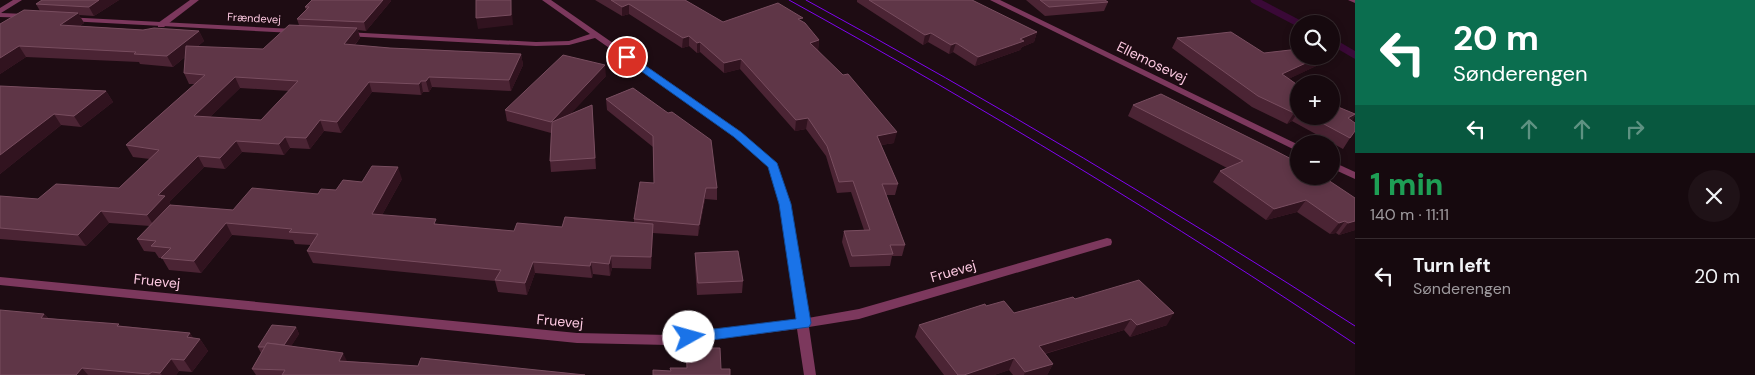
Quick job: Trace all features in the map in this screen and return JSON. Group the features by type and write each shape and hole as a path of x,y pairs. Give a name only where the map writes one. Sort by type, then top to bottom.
{"street":[{"path":"0,13 18,0"},
{"path":"161,25 195,0"},
{"path":"546,0 738,134 773,166 785,204 804,323 810,375"},
{"name":"Ellemosevej","path":"994,0 1290,144"},
{"path":"0,13 37,17"},
{"name":"Frændevej","path":"56,18 299,32"},
{"path":"338,34 536,44 569,43 596,35"},
{"path":"1340,168 1355,176"},
{"name":"Fruevej","path":"0,281 577,338 670,340 859,314 1107,242"}],"building":[{"path":"42,0 99,0 89,7 36,4"},
{"path":"312,0 383,0 364,22 297,19 309,7 305,7"},
{"path":"476,0 511,0 511,15 476,18"},
{"path":"611,0 685,0 723,22 778,3 803,18 798,19 805,23 819,40 810,43 843,75 848,74 897,132 877,136 898,184 882,184 905,245 890,245 893,254 852,256 844,231 870,230 853,181 839,182 827,146 808,118 796,120 741,59 724,63 700,42 697,43 689,36 683,38 629,4 622,7"},
{"path":"869,0 972,0 1037,32 1020,39 1024,41 978,57 956,43 951,45 931,33 925,35"},
{"path":"1040,0 1105,0 1108,2 1049,7"},
{"path":"24,10 78,13 60,25 199,31 167,56 134,54 136,52 19,46 0,58 0,24"},
{"path":"289,25 357,28 344,44 521,54 509,80 429,77 426,81 421,81 419,84 369,82 337,122 320,120 306,138 285,137 279,144 236,141 220,158 198,156 158,195 165,196 147,215 101,211 78,235 0,228 0,196 38,199 56,184 119,188 159,150 126,145 205,75 184,73 186,46 263,49","holes":["235,77 298,81 261,120 194,116"]},
{"path":"1231,32 1264,53 1290,50 1290,65 1302,65 1282,74 1290,80 1290,111 1258,96 1177,38"},
{"path":"563,55 605,65 551,122 505,110"},
{"path":"0,86 106,91 74,116 54,114 0,155"},
{"path":"633,88 668,113 672,112 711,140 717,188 706,188 699,225 634,219 640,182 654,183 653,136 606,99"},
{"path":"1161,94 1290,158 1290,185 1336,185 1355,198 1355,221 1339,223 1306,200 1274,209 1220,171 1243,161 1133,105"},
{"path":"592,105 595,158 550,161 552,122"},
{"path":"1340,108 1355,114 1348,118 1355,123 1355,131 1350,138 1326,125 1340,125"},
{"path":"372,166 398,167 372,214 436,219 434,224 514,231 517,223 562,227 565,217 653,224 651,257 611,256 609,264 591,262 590,266 533,262 525,283 495,280 501,270 307,251 318,234 289,232 292,229 226,223 194,261 161,258 171,248 151,246 156,241 137,239 170,205 233,210 252,188 318,194 321,189 336,190 343,180 362,182"},
{"path":"738,251 743,281 698,283 695,253"},
{"path":"1139,280 1174,313 1137,325 1131,319 1039,346 1053,364 1025,372 1014,358 964,375 958,375 919,325 985,304 986,306 1004,301 1014,313 1073,297 1075,299"},
{"path":"0,310 44,314 41,318 119,324 117,326 190,333 187,337 200,339 184,360 171,359 160,373 152,372 149,374 82,368 76,375 0,375"},
{"path":"272,325 296,327 284,345 267,343 265,347 258,347"},
{"path":"267,343 343,353 339,361 418,366 421,358 585,375 282,375 285,370 252,369"},
{"path":"686,348 720,348 721,369 730,369 730,375 653,375 653,370 671,371 670,368 687,368"}],"waterway":[{"path":"1254,0 1290,19"},
{"path":"1340,46 1355,55"}],"tram line":[{"path":"789,0 1005,123 1076,166 1216,253 1355,344"},
{"path":"806,0 1084,158 1355,326"}],"route":[{"path":"627,57 738,134 773,166 785,204 804,323 689,337"}]}
